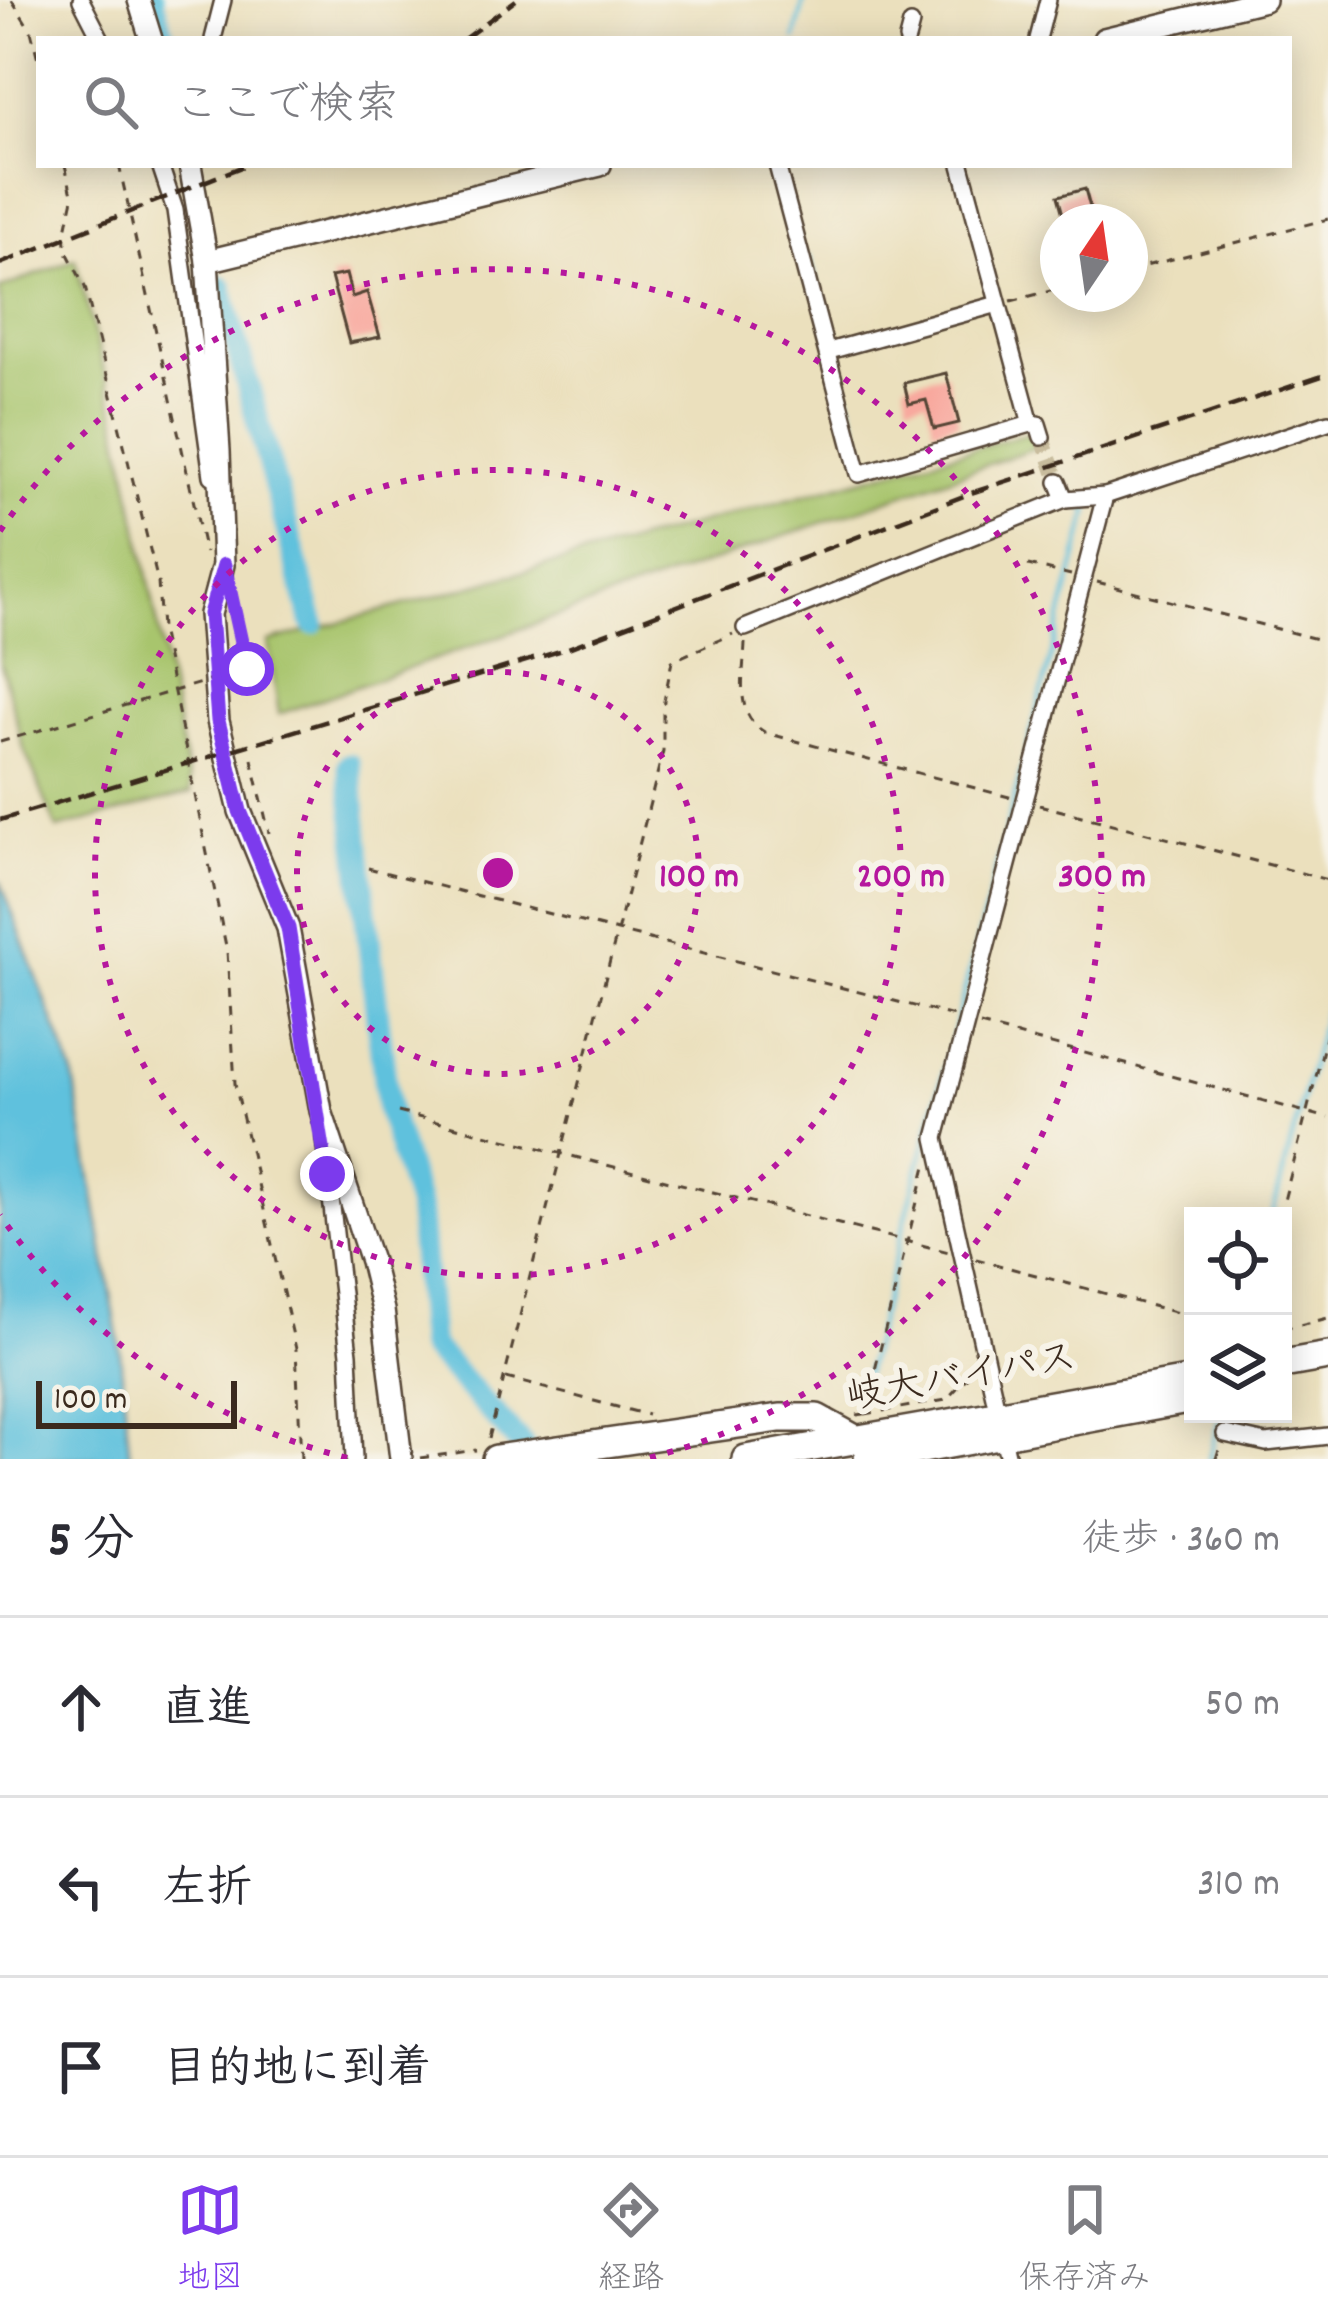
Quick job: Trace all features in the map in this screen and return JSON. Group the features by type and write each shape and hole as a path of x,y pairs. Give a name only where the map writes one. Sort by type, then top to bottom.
{"highway":[{"path":"1292,1362 1328,1356"},
{"path":"1292,1380 1328,1374"},
{"name":"岐大バイパス","path":"871,1440 1002,1436 1184,1383"},
{"name":"岐大バイパス","path":"746,1459 871,1440 1002,1436 1184,1401"},
{"path":"496,1459 780,1418 817,1418 871,1440"}],"street":[{"path":"81,0 99,36"},
{"path":"139,0 151,36"},
{"path":"214,36 223,0"},
{"path":"1039,36 1048,0"},
{"path":"1116,36 1264,0"},
{"path":"161,168 175,210 224,565 214,596 211,661 228,772 259,868 288,928 321,1111 349,1354 354,1459"},
{"path":"191,168 207,261 216,496"},
{"path":"207,261 588,168"},
{"path":"778,168 859,474 1036,430 962,168"},
{"path":"829,351 998,304"},
{"path":"745,628 1065,499 1105,496 1328,422"},
{"path":"1058,482 1065,499"},
{"path":"1002,1436 936,1138 1105,496"},
{"path":"321,1111 383,1310 401,1459"},
{"path":"1225,1434 1266,1444 1328,1436"}],"path":[{"path":"12,0 31,31 36,51"},
{"path":"66,168 73,198 65,235 67,252 85,287 158,582 161,629 227,952 236,1084 296,1349 301,1459"},
{"path":"120,168 214,596"},
{"path":"1148,265 1328,219"},
{"path":"998,304 1040,294"},
{"path":"0,742 247,669 224,565"},
{"path":"1028,565 1328,642"},
{"path":"411,1459 486,1448 663,752 672,661 745,628 744,710 749,724 766,733 1328,880"},
{"path":"368,868 1328,1118"},
{"path":"1282,1207 1328,1030"},
{"path":"398,1112 1186,1315"},
{"path":"871,1440 906,1242 936,1138"},
{"path":"1292,1327 1328,1318"},
{"path":"871,1440 946,1400 982,1360"},
{"path":"504,1378 658,1418"}],"green space":[{"path":"75,259 116,416 191,793 57,829 24,749 0,660 0,289"},
{"path":"1029,433 1037,447 279,714 268,642"}],"water":[{"path":"0,880 73,1073 119,1341 130,1459 0,1459"}],"building":[{"path":"1085,189 1089,204 1060,204 1058,196"},
{"path":"346,274 352,297 367,292 380,337 349,343 331,277"},
{"path":"946,373 959,423 934,429 926,400 909,404 904,383"}],"waterway":[{"path":"152,0 163,36"},
{"path":"796,36 804,0"},
{"path":"809,257 833,345"},
{"path":"221,287 313,623"},
{"path":"836,356 867,465"},
{"path":"857,1406 1089,510 1078,504"},
{"path":"349,765 388,1109 419,1209 430,1346 522,1445"},
{"path":"1274,1207 1328,1000"},
{"path":"1209,1459 1218,1423"}],"tunnel":[{"path":"1042,437 1058,482"}],"railway":[{"path":"468,36 516,0"},
{"path":"0,264 239,168"},
{"path":"0,820 563,650 974,492 1328,374"}],"route":[{"path":"247,669 224,565 210,614 218,721 228,772 259,868 288,928 321,1111 327,1174"}]}
